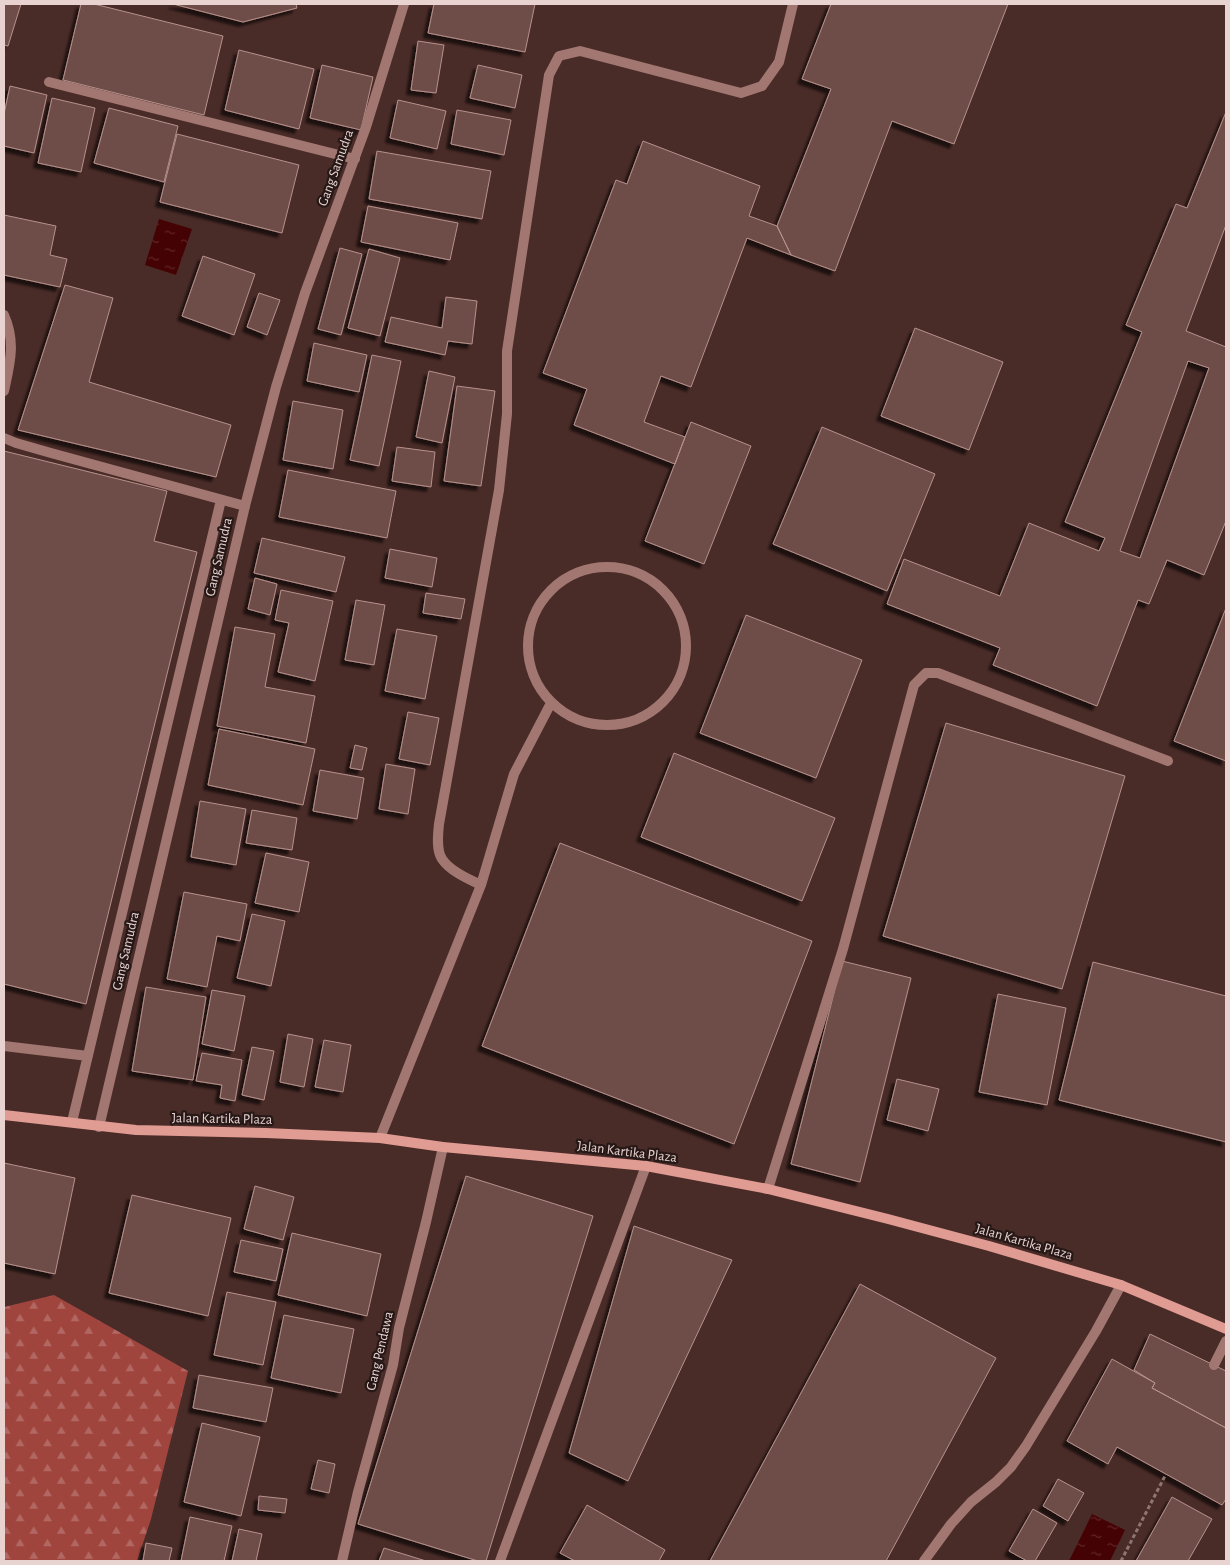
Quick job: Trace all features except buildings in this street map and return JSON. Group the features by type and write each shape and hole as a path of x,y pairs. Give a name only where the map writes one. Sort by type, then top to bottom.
{"main road":[{"name":"Jalan Kartika Plaza","path":"4,1115 136,1130 380,1138 443,1147 646,1166 768,1188 888,1219 1121,1285 1226,1329"}],"street":[{"name":"Gang Samudra","path":"99,1127 245,506 276,387 305,293 355,159 404,4"},
{"path":"481,885 461,877 441,858 438,842 439,824 499,490 507,414 507,351 549,75 559,56 580,51 741,93 762,86 779,62 794,4"},
{"path":"49,82 355,159"},
{"path":"4,315 10,328 11,359 4,391"},
{"path":"4,438 16,444 245,506"},
{"path":"72,1122 221,500"},
{"path":"610,566 631,570 650,578 666,592 678,610 683,623 686,650 685,664 680,677 674,690 665,701 649,714 630,722 609,726 588,724 568,716 551,703 538,686 531,666 528,645 531,625 540,605 552,588 570,576 589,568 610,566"},
{"path":"768,1188 843,949 914,685 926,673 938,673 1168,761"},
{"path":"380,1138 481,885 514,774 551,703"},
{"path":"4,1046 88,1056"},
{"name":"Gang Pendawa","path":"342,1561 358,1492 393,1365 399,1328 443,1147"},
{"path":"500,1561 646,1166"},
{"path":"924,1561 971,1502 1012,1467 1096,1331 1121,1285"},
{"path":"1214,1366 1226,1341"}],"path":[{"path":"1121,1561 1166,1474"}],"green space":[{"path":"54,1295 188,1371 151,1519 137,1561 4,1561 4,1307"}],"water":[{"path":"159,219 192,229 176,275 145,265"},
{"path":"1092,1514 1125,1530 1110,1561 1069,1561"}]}
